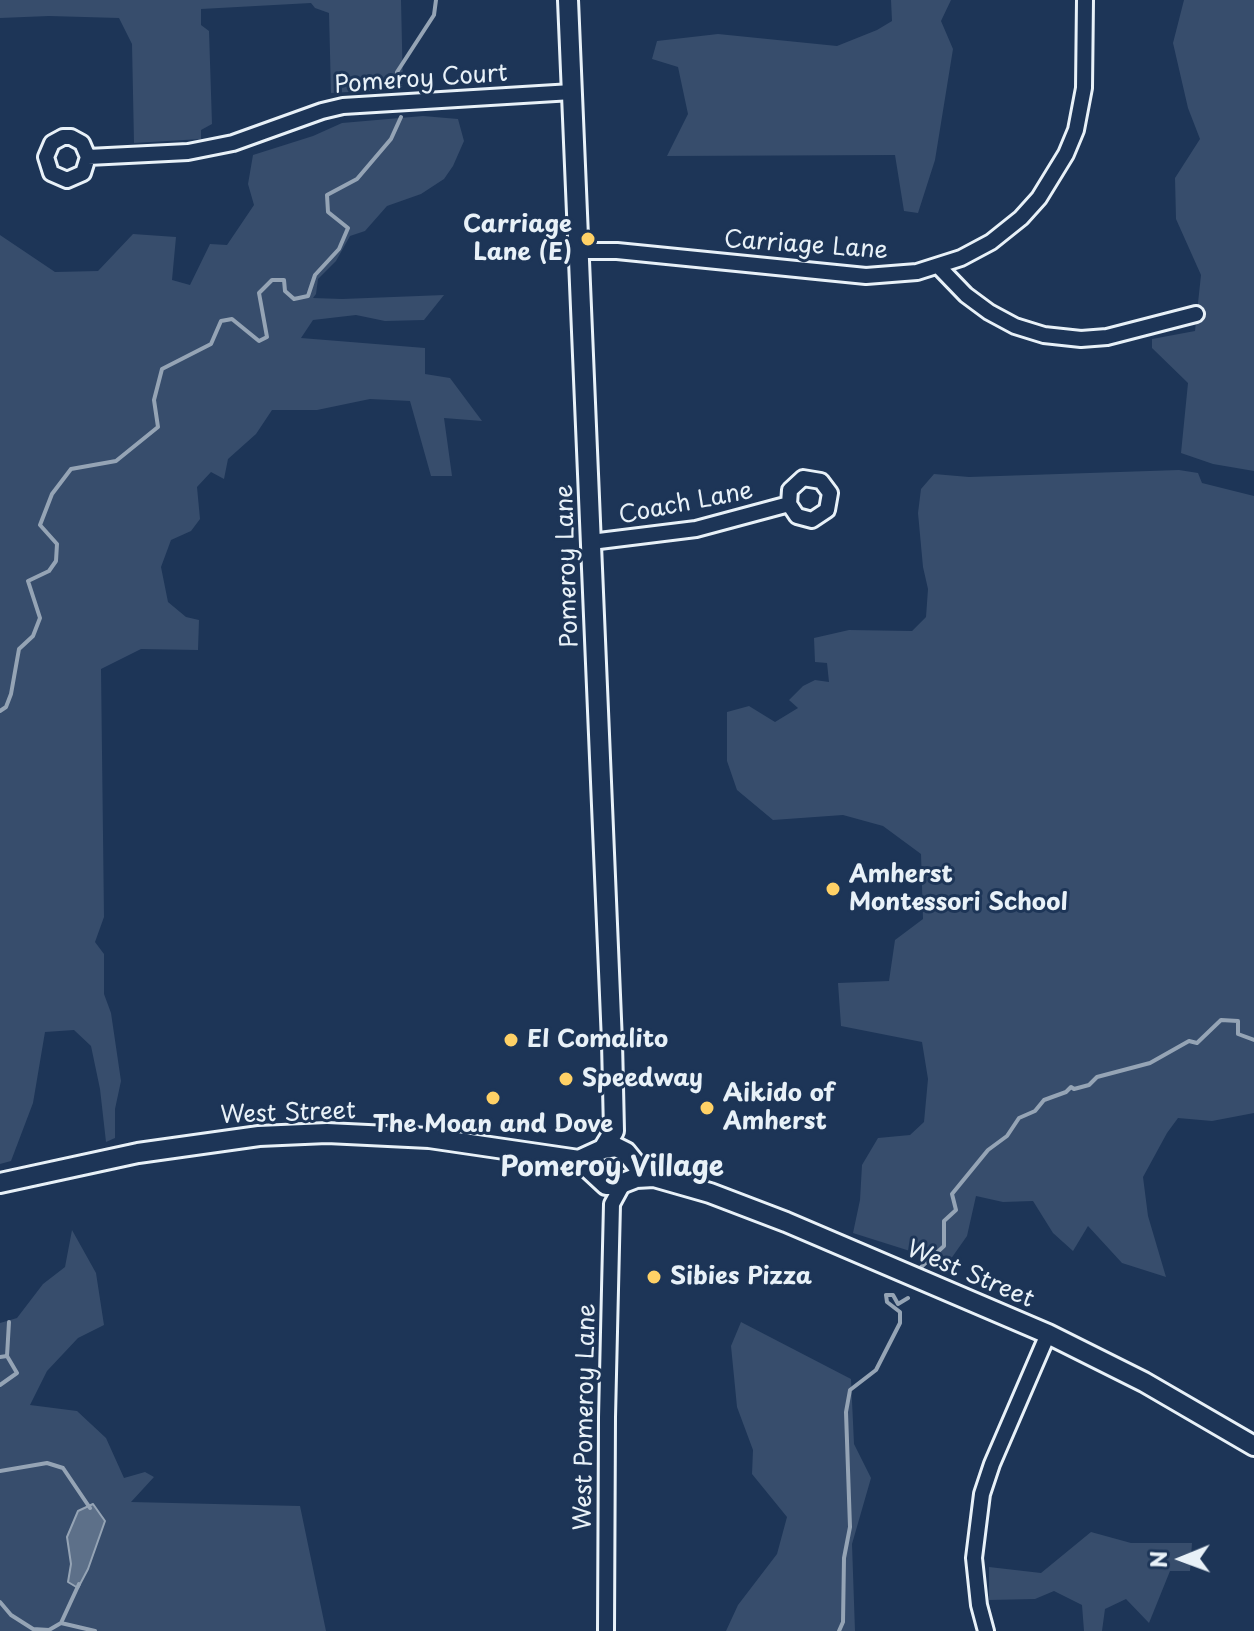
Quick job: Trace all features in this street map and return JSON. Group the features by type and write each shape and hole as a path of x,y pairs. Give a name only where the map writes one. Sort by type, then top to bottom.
{"main road":[{"name":"Pomeroy Lane","path":"568,0 614,1131 628,1156"},
{"path":"598,1178 593,1165 614,1131"},
{"name":"West Street","path":"0,1183 206,1141 289,1134 342,1133 429,1138 579,1160 616,1147 654,1177 710,1193 786,1222 1048,1334 1144,1382 1254,1446"},
{"path":"624,1182 631,1172 628,1156"},
{"path":"579,1160 598,1178"},
{"name":"West Street","path":"598,1178 612,1186 636,1178 654,1177"}],"street":[{"name":"Carriage Lane","path":"578,251 617,251 866,276 906,274 939,267 981,247 1011,227 1039,198 1066,154 1076,130 1084,88 1085,0"},
{"name":"Pomeroy Court","path":"88,157 209,149 322,111 350,105 572,92"},
{"path":"939,267 966,295 989,312 1015,326 1044,335 1081,339 1107,337 1196,314"},
{"name":"Coach Lane","path":"591,542 696,529 789,504"},
{"name":"West Pomeroy Lane","path":"598,1178 612,1204"},
{"name":"West Pomeroy Lane","path":"606,1631 612,1204 624,1182"},
{"path":"986,1631 979,1605 974,1558 982,1494 1048,1334"}],"shaded area":[{"path":"0,0 401,0 403,89 331,93 329,13 315,8 311,3 201,9 201,25 209,31 212,124 201,130 201,139 134,143 132,44 119,18 0,18"},
{"path":"891,0 951,0 941,21 953,49 935,160 918,213 904,211 895,155 667,156 688,114 678,67 652,59 657,41 718,34 837,46 892,21"},
{"path":"1184,0 1254,0 1254,471 1213,464 1181,453 1188,383 1152,348 1152,339 1195,331 1201,275 1176,219 1175,178 1200,139 1188,108 1173,43"},
{"path":"423,116 458,119 464,141 453,166 444,179 421,194 387,206 365,231 350,236 336,261 318,279 313,298 444,295 424,320 385,321 356,315 313,320 301,338 425,348 425,374 450,378 482,421 444,418 452,476 431,476 410,401 370,399 317,410 272,410 256,434 228,459 224,479 211,472 197,487 200,519 191,531 171,540 161,567 168,602 186,617 199,620 198,650 141,649 101,669 104,917 95,942 104,954 104,994 111,1013 121,1081 115,1109 115,1138 106,1142 91,1046 74,1030 45,1032 33,1103 11,1161 0,1164 0,235 55,272 98,271 133,234 176,237 172,280 190,285 210,244 227,245 254,205 248,184 253,155 313,136 342,123"},
{"path":"1179,470 1198,473 1202,483 1254,496 1254,1113 1212,1121 1178,1118 1143,1177 1148,1216 1166,1277 1122,1263 1088,1226 1073,1251 1053,1233 1033,1201 1003,1202 976,1196 967,1236 948,1263 853,1233 860,1200 862,1165 878,1138 910,1135 924,1122 928,1079 922,1042 841,1026 838,983 889,981 895,940 923,919 921,854 883,826 843,815 773,820 737,790 727,761 727,712 749,706 775,722 798,708 789,700 803,686 815,680 829,682 827,663 815,662 814,638 849,630 912,631 926,617 928,589 918,513 921,489 934,474 969,477"},
{"path":"72,1230 96,1273 104,1325 78,1338 47,1371 30,1405 77,1411 106,1438 124,1478 145,1472 154,1477 131,1502 300,1506 326,1631 0,1631 0,1323 17,1318 43,1284 65,1267"},
{"path":"741,1322 851,1379 854,1444 871,1478 852,1544 855,1631 726,1631 738,1605 777,1554 787,1517 752,1474 753,1450 737,1407 731,1346"},
{"path":"93,1504 105,1521 78,1588 68,1582 71,1564 67,1537 78,1511"},
{"path":"1091,1532 1131,1543 1192,1543 1190,1571 1170,1571 1149,1623 1126,1599 1105,1609 1102,1631 1084,1631 1082,1605 1054,1591 1035,1599 989,1600 989,1567 1041,1573"}],"waterway":[{"path":"400,87 397,72 434,15 436,0"},
{"path":"0,711 6,707 11,694 19,649 33,636 40,618 28,581 49,571 56,561 57,544 40,525 52,494 71,469 116,461 158,427 154,400 162,369 211,344 221,321 232,319 259,341 267,337 259,293 272,280 284,280 285,291 294,299 308,296 315,275 339,249 348,228 328,212 327,195 357,179 391,139 401,117"},
{"path":"919,1269 944,1246 944,1221 956,1210 952,1194 988,1150 1007,1136 1019,1118 1035,1111 1044,1100 1071,1087 1089,1085 1097,1077 1150,1063 1189,1041 1197,1043 1221,1020 1238,1021 1238,1034 1254,1040"},
{"path":"839,1631 843,1622 844,1558 850,1527 846,1412 850,1390 876,1370 900,1323 900,1312 887,1302 886,1295 893,1295 898,1304 908,1298"},
{"path":"7,1356 9,1322"},
{"path":"0,1357 7,1356 17,1373 0,1385"},
{"path":"0,1471 47,1463 63,1468 90,1508"},
{"path":"0,1602 11,1615 33,1629 49,1630 61,1623 79,1584"},
{"path":"61,1623 95,1631"}],"place":[{"name":"Carriage Lane (E)","path":"588,239"},
{"name":"Amherst Montessori School","path":"833,889"},
{"name":"El Comalito","path":"511,1040"},
{"name":"Speedway","path":"566,1079"},
{"name":"The Moan and Dove","path":"493,1098"},
{"name":"Aikido of Amherst","path":"707,1108"},
{"name":"Sibies Pizza","path":"654,1277"}],"district":[{"name":"Pomeroy Village","path":"612,1168"}]}
